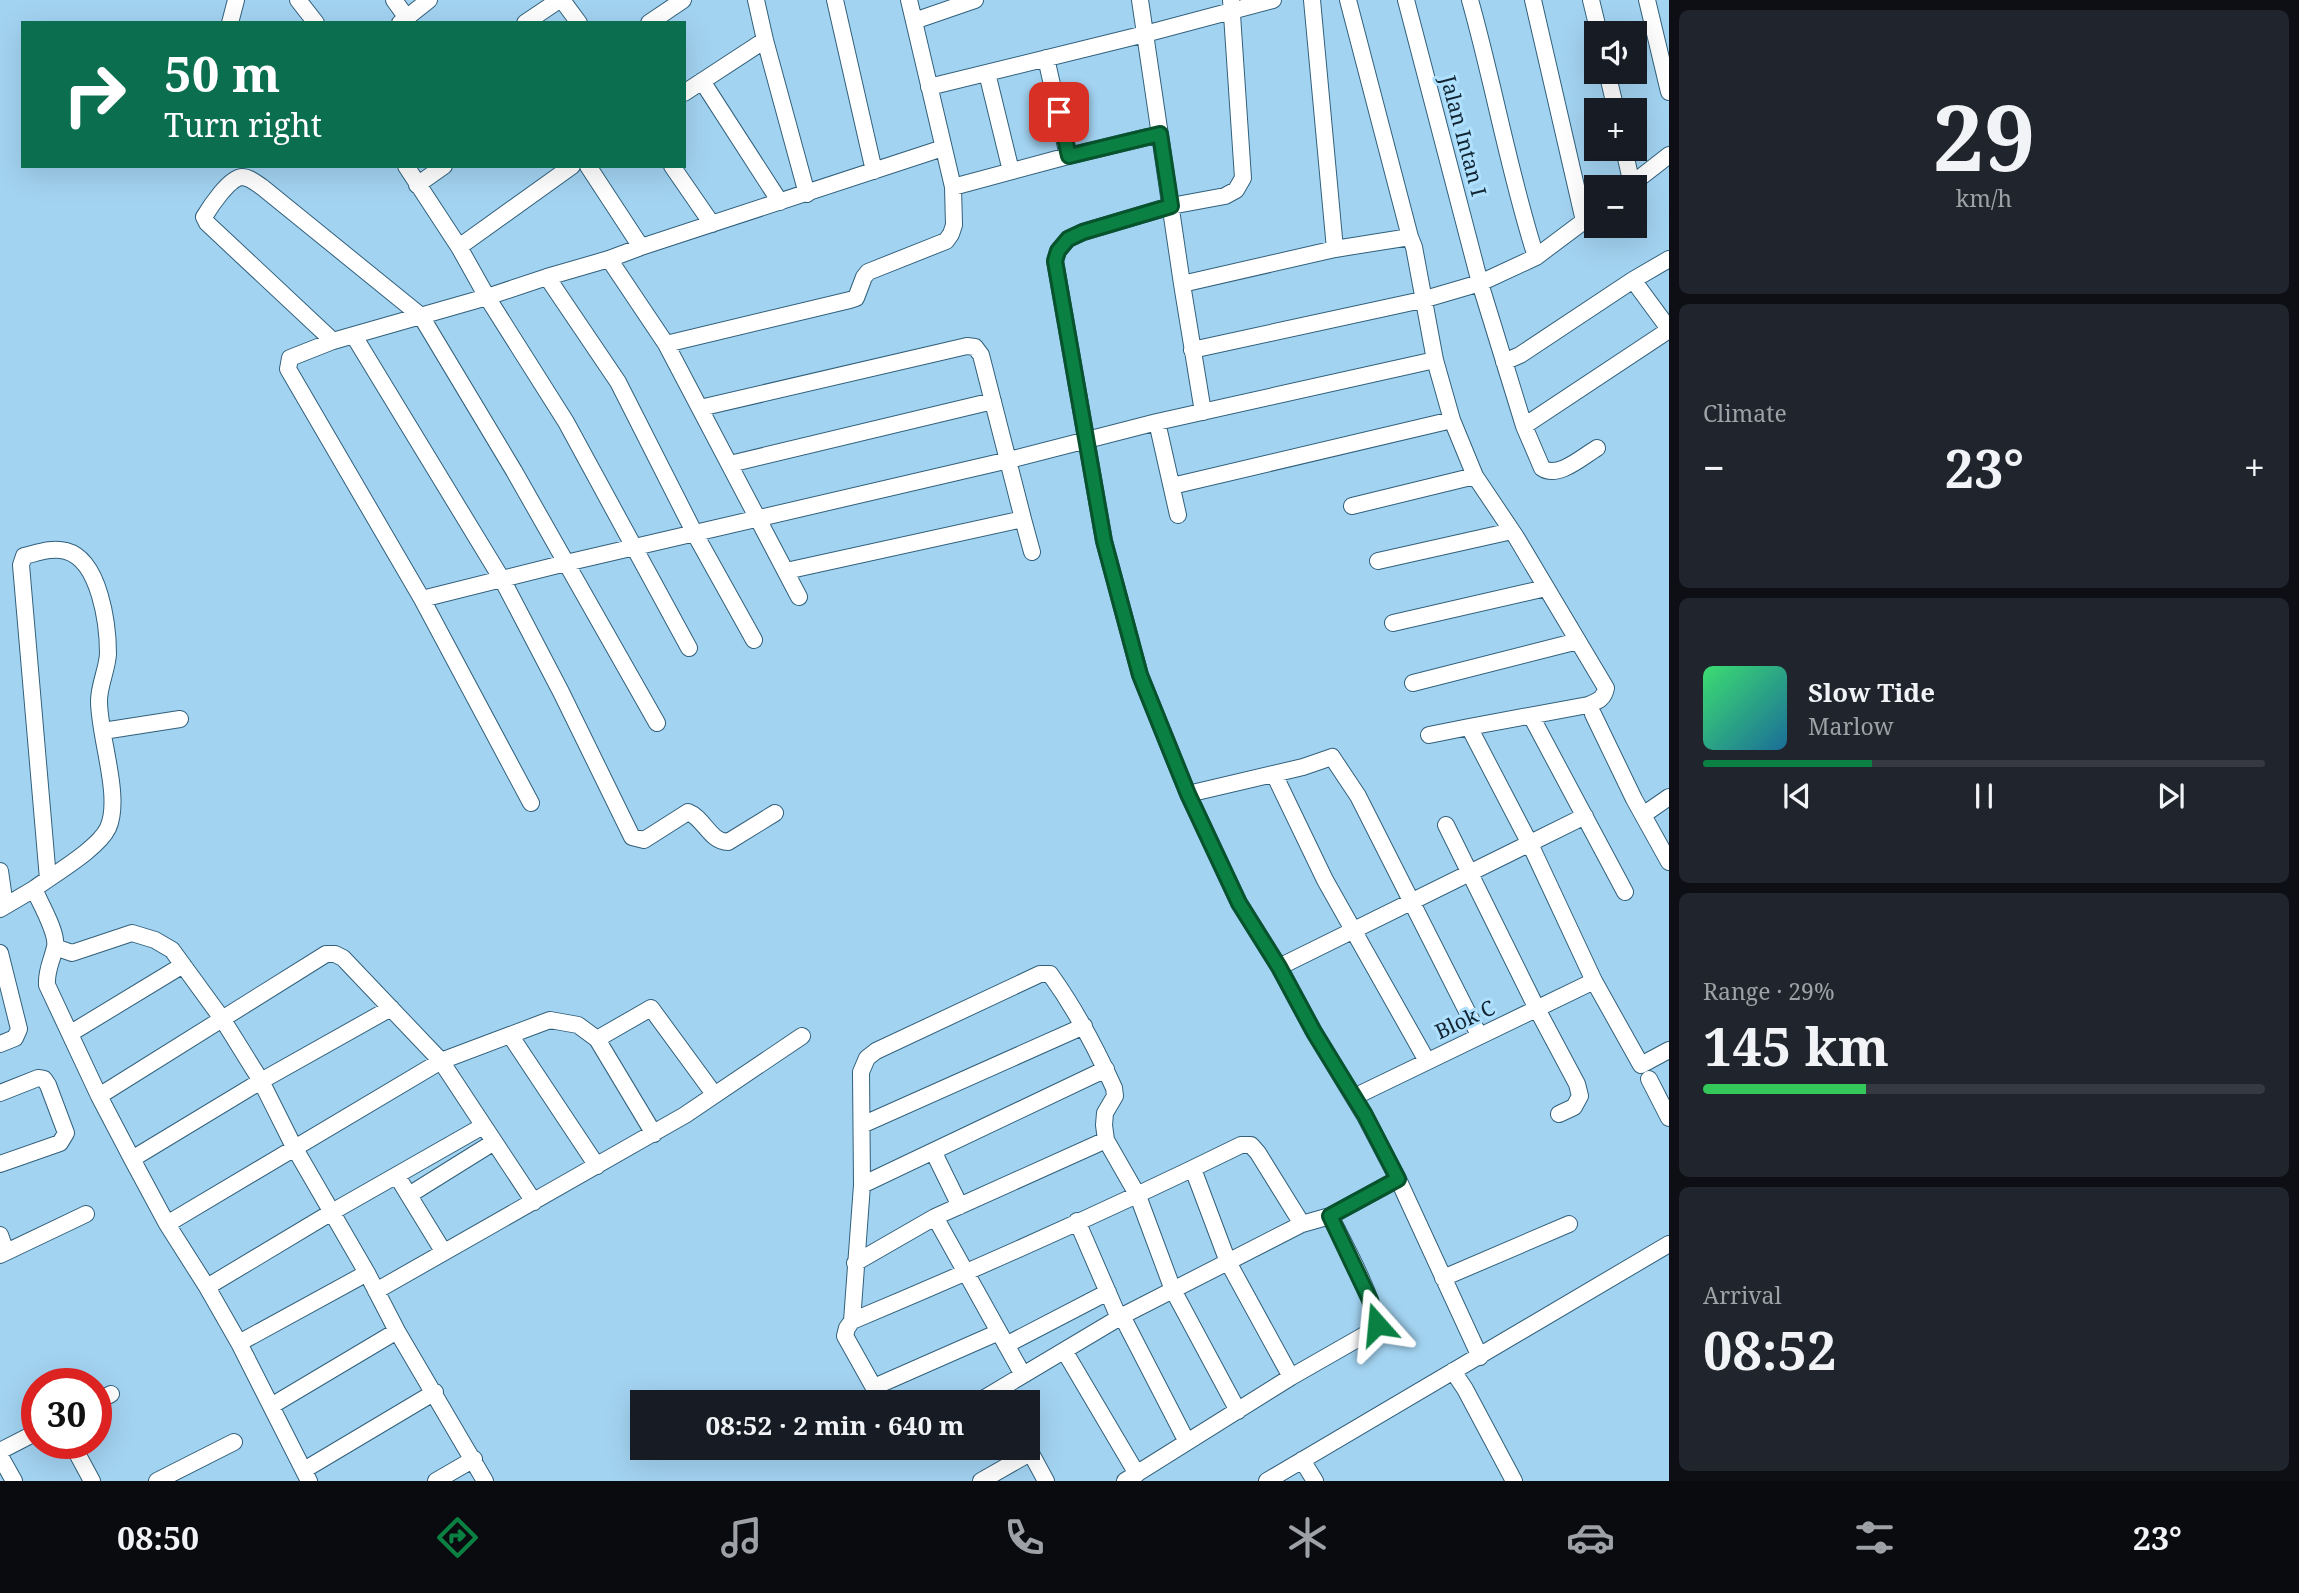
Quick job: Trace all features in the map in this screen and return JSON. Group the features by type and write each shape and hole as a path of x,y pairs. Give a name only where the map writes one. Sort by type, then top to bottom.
{"street":[{"path":"231,21 236,0"},
{"path":"298,0 314,21"},
{"path":"394,0 403,20 429,0"},
{"path":"528,21 561,0 577,21"},
{"path":"652,21 683,0"},
{"path":"756,0 807,194"},
{"path":"835,0 874,171"},
{"path":"666,344 856,298 868,272 946,242 954,225 953,187 909,0"},
{"path":"914,21 975,0"},
{"path":"1140,0 1181,285 1203,412"},
{"path":"929,87 1145,34 1231,5 1273,0"},
{"path":"1312,0 1335,249"},
{"path":"1348,0 1414,247 1435,360 1452,420 1475,476 1512,531 1606,688 1600,701 1588,705 1429,735"},
{"name":"Jalan Intan I","path":"1406,0 1480,283 1524,426 1546,472 1555,472 1597,448"},
{"path":"1470,0 1489,69 1521,210 1536,257"},
{"path":"1533,0 1584,193"},
{"path":"1591,0 1596,21"},
{"path":"1647,0 1669,92"},
{"path":"1231,5 1243,178 1236,190 1225,196 1171,206 1083,232 1068,239 1058,251 1055,261 1104,541 1140,675 1188,794 1239,903 1354,1097 1398,1179 1480,1357"},
{"path":"686,92 765,40"},
{"path":"1046,58 1069,156"},
{"path":"987,73 1011,171"},
{"path":"702,81 780,202"},
{"path":"953,187 1160,134"},
{"path":"531,803 422,599 288,369 290,358 333,341 487,298 547,277 609,260 641,247 943,148"},
{"path":"1644,175 1669,155"},
{"path":"407,168 459,247 487,298 566,422 689,648"},
{"path":"417,186 441,168"},
{"path":"459,247 569,168"},
{"path":"588,168 641,247"},
{"path":"673,168 712,224"},
{"path":"333,341 207,223 204,217 216,198 235,180 244,178 262,187 421,316 657,723"},
{"path":"1192,350 1422,300 1480,283 1536,257 1584,221"},
{"path":"1181,285 1335,249 1410,237"},
{"path":"1504,362 1520,355 1669,259"},
{"path":"609,260 666,344 799,597"},
{"path":"547,277 618,382 695,534 754,640"},
{"path":"1524,426 1669,330 1633,280"},
{"path":"354,336 503,581 632,837 644,840 688,812 695,815 721,842 728,842 775,813"},
{"path":"700,408 967,346 975,347 981,355 1032,552"},
{"path":"422,599 1009,460 1157,422 1435,360"},
{"path":"730,464 993,401"},
{"path":"1172,486 1452,420"},
{"path":"1157,422 1178,515"},
{"path":"1352,506 1475,476"},
{"path":"786,571 1023,519"},
{"path":"1378,561 1512,531"},
{"path":"0,871 3,907 36,892 48,879 96,844 107,830 111,817 112,794 99,702 108,654 100,597 96,580 89,569 75,555 65,551 48,550 21,558 48,879"},
{"path":"1393,623 1546,588"},
{"path":"1413,683 1578,641"},
{"path":"1593,714 1669,862"},
{"path":"1531,716 1625,892"},
{"path":"103,730 180,719"},
{"path":"1469,727 1530,844 1594,981 1641,1065 1669,1050"},
{"path":"1188,794 1332,757 1358,796 1479,1035"},
{"path":"1274,774 1325,880 1427,1061"},
{"path":"1643,815 1669,797"},
{"path":"1279,967 1585,816"},
{"path":"1446,825 1536,1009 1577,1084 1580,1096 1574,1107 1559,1114"},
{"path":"36,892 55,936 47,985 132,1159 167,1224 240,1343 306,1476 435,1392"},
{"path":"55,947 72,953 132,933 155,940 172,950 223,1020 261,1081 294,1147 367,1273 397,1331 485,1481"},
{"path":"0,953 3,976 19,1029 15,1038 0,1044"},
{"path":"99,1096 326,954 335,954 343,958 441,1061 534,1202"},
{"path":"71,1033 183,965"},
{"path":"852,1321 862,1185 861,1072 867,1058 876,1051 1040,974 1050,974 1084,1027 1106,1069 1115,1096 1105,1113 1107,1140 1138,1196 1173,1290 1238,1411"},
{"name":"Blok C","path":"1354,1097 1594,981"},
{"path":"132,1159 261,1081 391,1008"},
{"path":"597,1039 650,1008 714,1094"},
{"path":"167,1224 441,1061 550,1020 578,1025 597,1039 654,1134"},
{"path":"862,1125 1084,1027"},
{"path":"510,1035 597,1166"},
{"path":"376,1291 654,1134 802,1036"},
{"path":"862,1185 1106,1069"},
{"path":"0,1093 38,1078 44,1079 66,1133 60,1143 0,1164"},
{"path":"1649,1079 1669,1118"},
{"path":"207,1287 483,1126"},
{"path":"855,1263 935,1217 1107,1140"},
{"path":"409,1195 494,1142"},
{"path":"876,1390 845,1336 852,1321 1138,1196 1241,1145 1251,1146 1301,1224"},
{"path":"934,1153 960,1206"},
{"path":"1193,1169 1228,1262 1291,1377"},
{"path":"397,1176 443,1251"},
{"path":"998,1390 1121,1317 1301,1224 1330,1216 1398,1179"},
{"path":"0,1236 3,1253 86,1214"},
{"path":"1065,1352 1131,1477 1291,1377 1375,1329 1377,1324 1370,1300 1330,1216"},
{"path":"935,1217 1023,1375"},
{"path":"1077,1221 1108,1292 1187,1443"},
{"path":"1443,1278 1569,1224"},
{"path":"1267,1481 1669,1244"},
{"path":"240,1343 367,1273"},
{"path":"874,1387 1003,1338 1108,1292"},
{"path":"271,1406 397,1331"},
{"path":"1453,1371 1514,1481"},
{"path":"14,1481 0,1454 21,1442"},
{"path":"156,1481 234,1442"},
{"path":"80,1459 92,1481"},
{"path":"436,1481 474,1459"},
{"path":"981,1481 1014,1460"},
{"path":"1034,1460 1046,1481"},
{"path":"1302,1460 1315,1481"}],"route":[{"path":"1059,112 1069,156 1160,134 1171,206 1068,239 1058,251 1055,261 1104,541 1140,675 1188,794 1239,903 1365,1115 1398,1179 1330,1216 1370,1300 1377,1324"}]}
